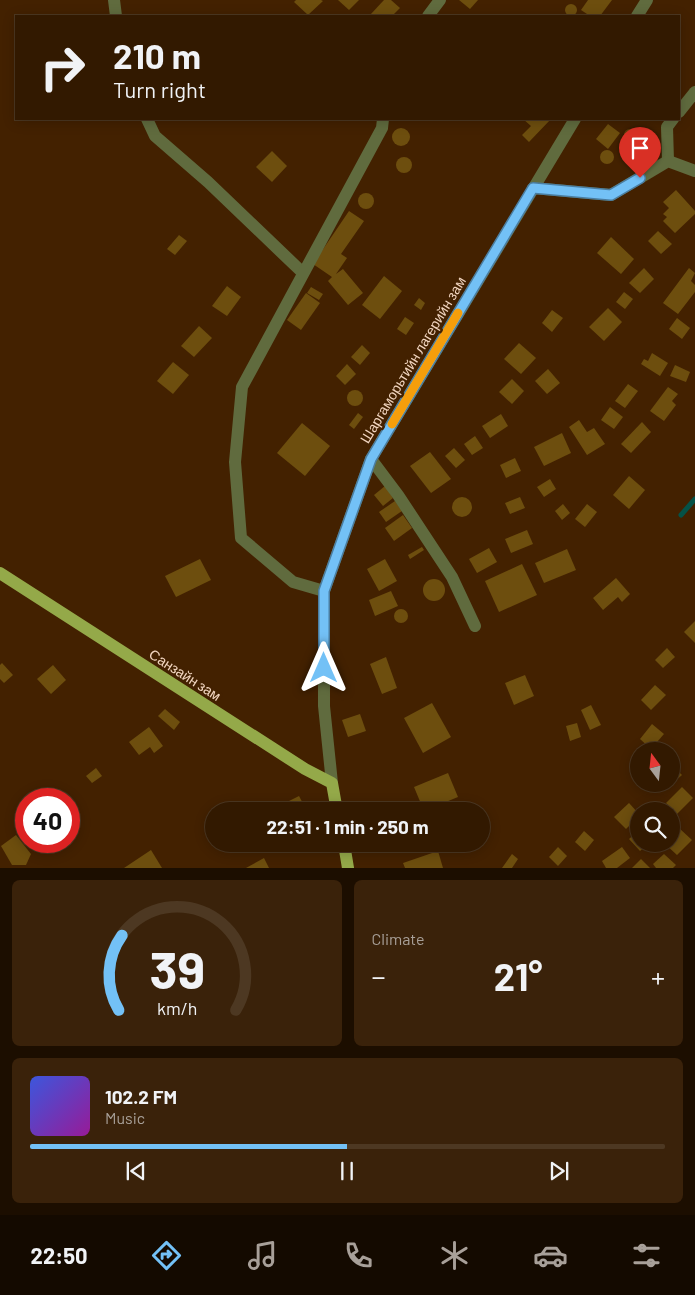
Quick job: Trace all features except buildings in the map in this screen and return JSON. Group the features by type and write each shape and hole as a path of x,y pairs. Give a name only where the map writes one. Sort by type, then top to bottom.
{"main road":[{"name":"Санзайн зам","path":"0,573 305,769 332,783"},
{"path":"332,783 336,802"},
{"path":"345,852 348,868"}],"street":[{"path":"114,0 116,15"},
{"path":"429,15 440,0"},
{"path":"638,15 647,0"},
{"path":"680,111 695,92"},
{"path":"147,120 155,136 208,182 303,273"},
{"path":"324,591 293,582 241,538 235,462 242,387 382,128 383,120"},
{"name":"Шаргаморьтийн лагерийн зам","path":"332,783 324,706 324,591 371,459 574,120"},
{"path":"668,162 667,127 672,120"},
{"path":"533,188 611,195 668,162"},
{"path":"668,162 695,172"},
{"path":"371,459 398,495 452,577 475,626"}],"waterway":[{"path":"681,515 695,499"}],"slow traffic":[{"path":"392,424 458,313"}],"route":[{"path":"324,668 324,591 371,459 533,188 611,195 640,178"}]}
